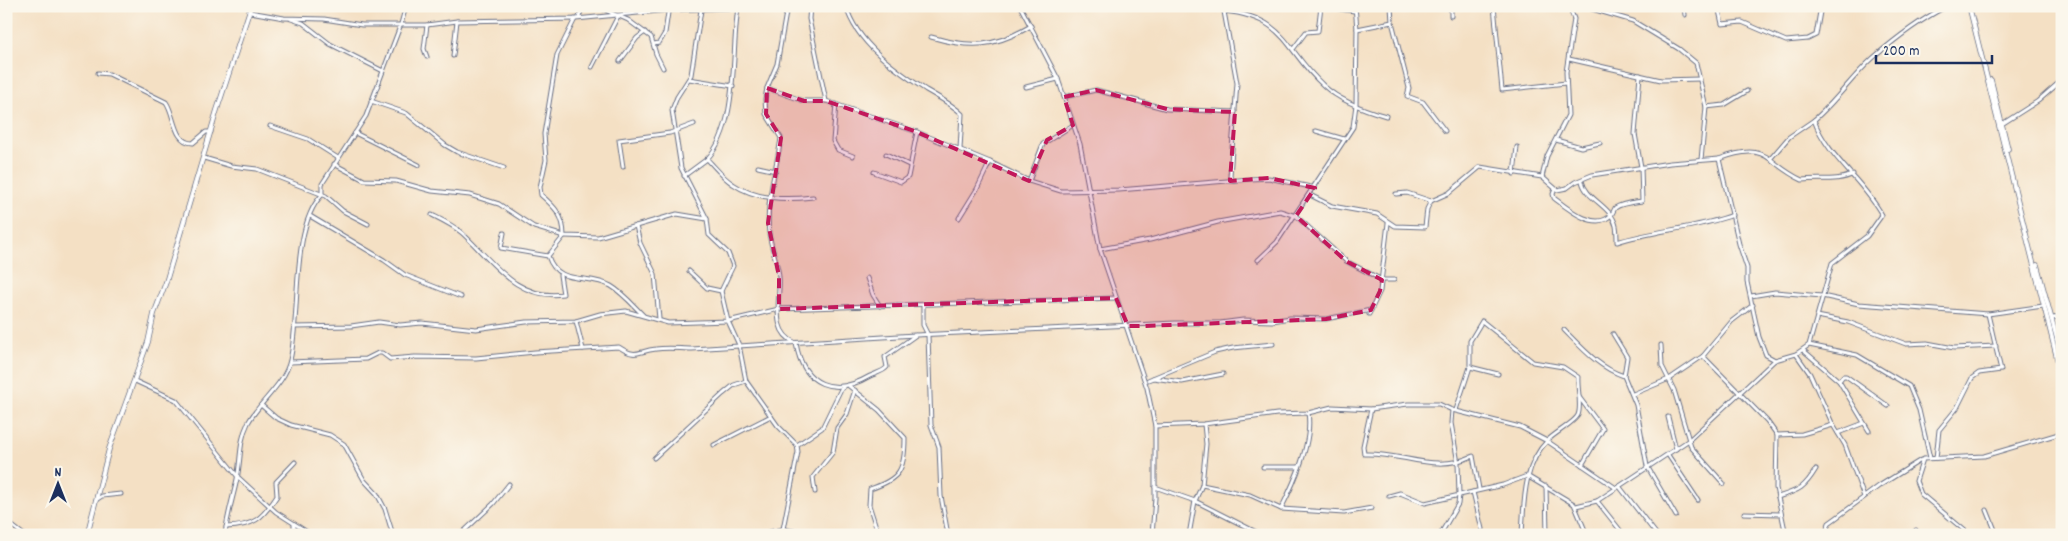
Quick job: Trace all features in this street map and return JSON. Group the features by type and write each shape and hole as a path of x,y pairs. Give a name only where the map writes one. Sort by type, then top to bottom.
{"street":[{"path":"87,535 110,450 135,381 154,314 251,6"},
{"path":"225,535 238,477 242,438 248,423 290,362 296,289 303,240 314,203 322,195 322,184 366,116 406,6"},
{"path":"548,256 564,236 564,222 557,209 541,194 540,187 546,160 544,134 557,55 583,6"},
{"path":"596,6 628,20 651,37 663,68"},
{"path":"284,18 324,19 362,25 427,25 457,21 618,16 669,8 701,10 746,6 792,6"},
{"path":"810,6 810,19 826,101"},
{"path":"846,6 865,40 884,58 962,114 960,149"},
{"path":"1020,6 1058,79 1064,97 1085,161 1100,250 1116,298 1128,326 1147,388 1155,426 1155,487 1152,535"},
{"path":"1223,6 1237,83 1230,176 1232,180"},
{"path":"1294,48 1306,32 1318,30 1320,6"},
{"path":"1338,6 1340,10 1354,11"},
{"path":"1258,260 1277,242 1296,216 1344,139 1354,127 1357,29 1355,6"},
{"path":"1391,6 1392,22 1409,88 1408,96 1422,102 1432,112 1445,131"},
{"path":"1451,6 1451,16"},
{"path":"1494,6 1502,90 1566,83"},
{"path":"1542,177 1547,156 1568,116 1566,83 1574,19 1569,6"},
{"path":"1582,6 1633,21 1679,49 1696,63 1706,107 1701,160"},
{"path":"1684,6 1685,15"},
{"path":"1718,6 1722,24 1742,22 1786,41 1803,40 1816,34 1821,6"},
{"path":"1771,158 1789,137 1814,120 1839,98 1886,46 1919,22 1947,6"},
{"path":"1970,6 2062,357"},
{"path":"1970,6 2062,378"},
{"path":"787,7 777,64 767,88 766,114 781,138 771,198 768,232 779,276 778,322 781,330 790,341 796,343"},
{"path":"654,44 659,43 665,32 669,8"},
{"path":"684,176 707,159 720,142 733,86 734,38 738,8"},
{"path":"701,10 689,79 677,97 672,110 676,130 677,154 684,176 707,219 709,235 728,253 733,262 732,269 721,291 728,321 739,345 746,381 770,416 797,445 798,452 783,529"},
{"path":"1224,11 1262,19 1294,48 1324,86 1365,110 1386,116"},
{"path":"250,12 303,23 330,44 383,71"},
{"path":"592,67 618,16"},
{"path":"453,56 457,21"},
{"path":"1357,29 1392,22"},
{"path":"427,25 424,49 427,57"},
{"path":"931,37 948,42 978,46 1004,40 1032,26"},
{"path":"620,61 637,38 645,32"},
{"path":"1569,59 1598,67 1672,81 1700,79"},
{"path":"98,73 109,74 166,102 179,135 184,141 193,143 206,132 211,132"},
{"path":"1555,188 1554,198 1573,213 1585,219 1596,220 1612,215 1615,208 1642,201 1641,167 1635,134 1640,75"},
{"path":"689,79 733,86"},
{"path":"1026,87 1058,79"},
{"path":"2002,124 2038,102 2062,80"},
{"path":"767,88 804,101 826,101 918,132 990,162 1029,181 1061,191 1089,191 1269,178 1315,188"},
{"path":"1064,97 1096,90 1167,109 1234,112"},
{"path":"1706,107 1724,105 1747,91"},
{"path":"371,101 406,113 445,145 457,152 504,168"},
{"path":"836,104 833,141 838,150 853,156"},
{"path":"1576,506 1597,501 1647,466 1668,455 1689,440 1775,360 1796,354 1809,345 1822,296 1828,284 1832,263 1867,236 1882,215 1853,174 1836,158 1819,132 1814,120"},
{"path":"623,168 619,140 676,130 694,124"},
{"path":"270,126 308,139 338,158"},
{"path":"1029,181 1043,144 1073,126"},
{"path":"1316,131 1344,139"},
{"path":"874,172 901,182 908,177 909,165 918,132"},
{"path":"354,133 419,165"},
{"path":"1556,140 1581,147 1600,143"},
{"path":"1514,174 1517,147"},
{"path":"1310,195 1332,206 1377,214 1395,226 1425,227 1427,209 1431,201 1450,193 1480,167 1542,177 1555,188 1567,188 1575,182 1582,181 1592,175 1641,167 1719,159 1750,151 1771,158 1787,172 1802,180 1844,179 1853,174"},
{"path":"886,154 909,165"},
{"path":"204,158 231,166 257,169 322,195 343,211 368,224"},
{"path":"707,159 732,184 771,198 793,199 813,197"},
{"path":"1719,159 1747,268 1747,282 1762,349 1766,355 1775,360"},
{"path":"959,218 977,189 990,162"},
{"path":"334,164 364,180 396,181 432,191 470,195 499,204 534,227 564,236 598,237 677,214 707,219"},
{"path":"758,167 776,171"},
{"path":"1582,181 1583,189 1612,215 1616,225 1617,242 1641,235 1702,225 1733,215"},
{"path":"1396,194 1407,193 1431,201"},
{"path":"1100,250 1274,211 1296,216 1346,261 1382,280 1394,280"},
{"path":"432,215 463,234 516,285 544,295 563,294 560,275 548,256"},
{"path":"310,216 384,260 405,275 461,297"},
{"path":"290,362 366,359 378,352 390,360 415,357 476,358 619,347 629,354 636,355 655,349 692,349 916,335 1220,323 1243,320 1272,321 1290,318 1326,319 1370,312 1382,280 1384,245 1388,223"},
{"path":"636,226 640,243 655,274 659,319"},
{"path":"504,233 501,248 548,256"},
{"path":"689,271 707,288 721,291"},
{"path":"560,275 612,286 645,318"},
{"path":"867,278 872,295 880,306"},
{"path":"1752,298 1751,296 1756,294 1768,292 1822,296 1859,304 1988,314 2043,306"},
{"path":"294,327 351,326 379,322 400,325 422,323 476,329 526,322 576,322 600,314 626,311 645,318 659,319 668,323 728,321 779,309 1116,298"},
{"path":"923,305 923,325 928,335 931,425 939,447 941,496 948,535"},
{"path":"1634,394 1669,379 1703,356 1732,321 1753,305"},
{"path":"1936,459 1939,430 1957,408 1972,378 1980,373 2001,370 1988,314"},
{"path":"1817,316 1848,322 1906,344 1928,344 1954,348 1996,346"},
{"path":"2052,318 2062,317"},
{"path":"1440,535 1458,504 1458,463 1451,423 1470,367 1470,341 1482,320 1533,362 1563,367 1578,377 1577,394 1581,404 1577,417 1547,441 1534,458 1527,476 1522,535"},
{"path":"576,322 583,350"},
{"path":"1564,330 1595,361 1624,376 1634,394 1647,466 1676,516"},
{"path":"1613,334 1627,357 1624,376"},
{"path":"797,445 822,428 836,402 840,388 850,386 884,370 887,366 885,357 916,335"},
{"path":"796,343 798,359 817,382 832,386 850,386 879,410 905,438 905,450 899,475 889,483 870,489 868,505 877,530 872,535"},
{"path":"1147,388 1150,379 1215,352 1233,348 1273,344"},
{"path":"1661,345 1662,366 1669,379 1689,440 1698,456 1724,484"},
{"path":"1809,345 1857,355 1909,386 1923,425 1930,458"},
{"path":"1803,350 1839,381 1869,431"},
{"path":"1796,354 1810,374 1838,433 1864,497"},
{"path":"1703,356 1767,421 1777,435 1778,497 1780,514 1786,535"},
{"path":"1470,367 1498,374"},
{"path":"1142,371 1150,379 1182,382 1223,374"},
{"path":"1839,381 1842,376 1849,378 1888,406"},
{"path":"135,381 176,400 238,477 270,507 312,535"},
{"path":"654,458 723,394 734,385 746,381"},
{"path":"815,492 813,477 833,452 837,428 847,414 855,390"},
{"path":"1577,394 1603,429 1582,465"},
{"path":"1155,426 1204,424 1277,414 1308,413 1332,407 1371,409 1408,404 1439,404 1454,410 1520,427 1547,441 1618,487 1657,535"},
{"path":"261,405 276,418 291,425 330,435 344,444 364,480 377,494 385,509 393,535"},
{"path":"1371,409 1363,446 1364,454 1430,464 1458,463 1473,456 1479,489"},
{"path":"1281,508 1299,467 1308,439 1310,424 1308,413"},
{"path":"714,445 770,416"},
{"path":"1668,417 1676,449"},
{"path":"1838,433 1864,423"},
{"path":"1189,535 1195,501 1202,485 1206,444 1204,424"},
{"path":"1777,435 1802,434 1833,425"},
{"path":"1825,535 1829,523 1864,497 1923,459 1984,456 2062,433"},
{"path":"1668,455 1698,500"},
{"path":"1923,459 1916,481 1921,494 1970,535"},
{"path":"226,527 250,524 258,519 270,507 278,493 276,482 295,462"},
{"path":"1263,467 1299,467"},
{"path":"1778,497 1801,490 1807,485 1816,469"},
{"path":"1389,496 1400,493 1424,503 1503,485 1527,476 1576,506 1587,535"},
{"path":"460,535 494,504 509,484"},
{"path":"1202,485 1250,495 1281,508 1344,513 1372,508"},
{"path":"1546,486 1547,535"},
{"path":"1155,487 1195,501 1262,535"},
{"path":"1473,492 1482,528"},
{"path":"95,500 102,496 121,494"},
{"path":"1597,501 1624,535"},
{"path":"1987,510 1997,535"},
{"path":"1744,512 1780,514"},
{"path":"6,521 24,535"},
{"path":"294,524 294,535"},
{"path":"755,535 783,529 813,535"},
{"path":"1916,530 1918,535"}],"highlighted area":[{"path":"767,88 804,101 826,101 917,132 1029,181 1047,140 1073,125 1064,97 1081,92 1096,90 1167,109 1235,112 1230,181 1269,178 1315,188 1296,216 1346,261 1382,280 1380,291 1371,310 1326,319 1128,326 1116,298 779,309 779,276 768,223 781,138 766,114"}]}
